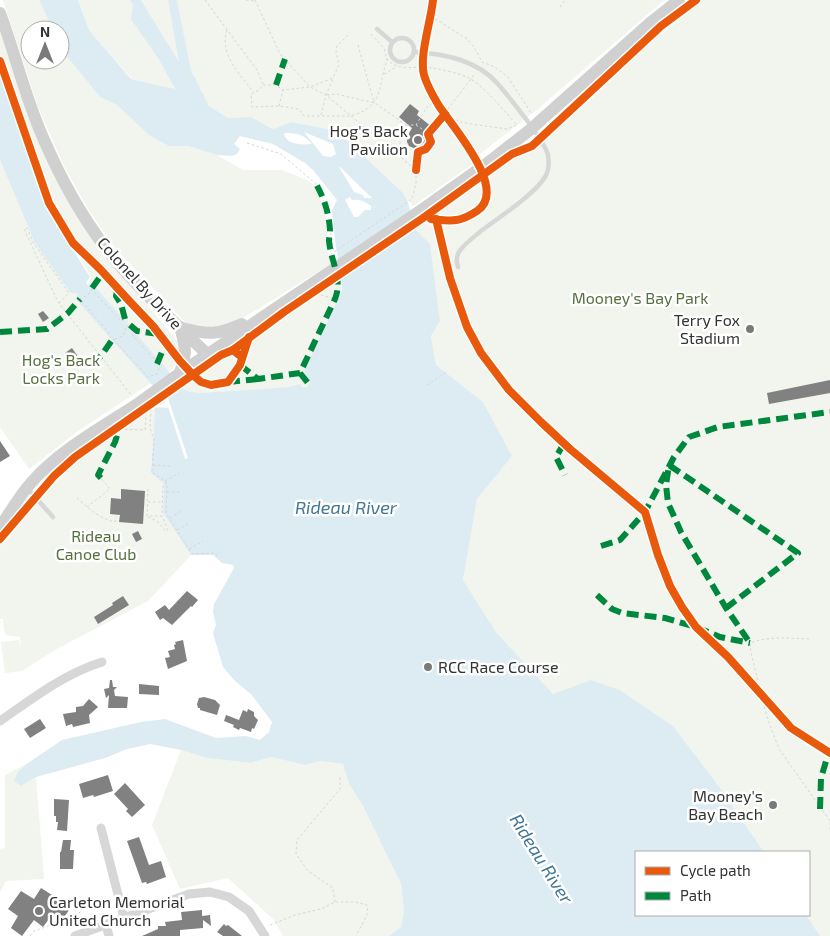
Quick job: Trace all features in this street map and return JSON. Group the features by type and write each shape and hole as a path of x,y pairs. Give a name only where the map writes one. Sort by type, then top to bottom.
{"main road":[{"path":"0,528 5,515 27,488 46,467 60,456 207,354 275,309 327,279 489,162 531,129 678,0"},
{"name":"Colonel By Drive","path":"0,13 32,112 69,192 106,248 132,278 207,354"},
{"path":"180,327 202,333 212,333 230,329 275,309"},
{"path":"180,327 186,349 185,360 180,373"}],"street":[{"path":"0,721 54,683 86,667 102,662"},
{"path":"100,828 124,918"},
{"path":"75,936 189,894 210,892 229,897 249,911 263,932"},
{"path":"106,925 109,936"}],"lane":[{"path":"377,29 392,42"},
{"path":"399,37 407,38 413,44 415,52 411,59 403,62 396,60 390,54 392,42 399,37"},
{"path":"415,52 424,52 465,61 482,70 495,81 542,142 547,153 549,166 545,178 535,189 461,249 456,260 458,267"},
{"path":"27,488 53,517"}],"path":[{"path":"205,0 257,70 263,85"},
{"path":"246,0 256,0 276,48 310,87 326,95 400,156 416,166 416,183 412,199 334,252 330,229"},
{"path":"560,7 565,0"},
{"path":"430,25 432,12 467,39 482,62 495,67 508,77 531,113"},
{"path":"227,30 228,59 253,93"},
{"path":"371,34 384,48 387,60 396,67"},
{"path":"321,116 326,95 339,64 336,52 337,46 348,35"},
{"path":"358,45 374,102"},
{"path":"424,52 422,67 425,77"},
{"path":"263,85 259,90 251,94 252,107 278,106 299,109 304,116 350,116 358,114 374,102 390,54"},
{"path":"384,74 396,67 422,67 456,73 479,84 517,124 506,129 439,120"},
{"path":"426,132 439,120 476,72"},
{"path":"263,85 276,85 283,90 310,87 333,78"},
{"path":"278,106 283,90"},
{"path":"431,92 436,100 439,120"},
{"path":"326,95 336,94 374,102 406,125 416,125 426,132 431,142"},
{"path":"416,125 427,107 436,100"},
{"path":"439,120 454,127"},
{"path":"400,156 400,136 406,125"},
{"path":"246,143 281,154 316,184"},
{"path":"59,302 69,293 34,244 26,228 24,229 52,291 59,302 136,405 170,391"},
{"path":"308,296 327,279"},
{"path":"112,339 122,336 127,327 160,366 157,374 148,377 108,335 109,333 80,299 88,296 92,288 121,321 125,319 130,325"},
{"path":"321,295 335,300"},
{"path":"427,385 448,371"},
{"path":"119,429 145,430 146,416 144,413 165,402"},
{"path":"151,409 150,428 154,440 152,472 165,482 166,512 169,519 192,554 215,553 219,558"},
{"path":"110,431 124,422"},
{"path":"153,465 170,466"},
{"path":"147,516 157,521 166,531 168,530 162,516 163,486 165,482 179,473"},
{"path":"86,507 110,489 101,478"},
{"path":"147,516 148,489"},
{"path":"166,492 182,492"},
{"path":"77,498 91,512 106,520 115,522 116,517"},
{"path":"147,502 163,502"},
{"path":"169,519 183,510"},
{"path":"147,516 162,516"},
{"path":"177,530 190,523"},
{"path":"189,549 203,541"},
{"path":"809,639 763,639 750,643 750,653 772,733 780,749 830,821 830,830"},
{"path":"747,677 771,705"},
{"path":"335,902 332,888 308,872 296,854 297,840 340,790 340,775"},
{"path":"263,932 295,915 321,909 335,902 354,902 367,904 368,913 356,936"},
{"path":"30,936 34,931 70,918 85,909"}],"green space":[{"path":"3,0 39,0 48,20 20,20 20,52"},
{"path":"78,0 129,0 133,4 158,58 175,89 132,79 89,30"},
{"path":"141,0 168,0 180,64"},
{"path":"177,0 664,0 538,109 472,160 474,163 413,206 402,192 337,131 291,122 273,129 251,117 228,118 209,106 191,70"},
{"name":"Mooney's Bay Park","path":"703,0 830,0 830,936 820,936 807,916 810,916 810,851 763,851 721,789 673,726 620,690 591,680 553,694 496,632 463,580 477,499 512,456 483,402 436,365 431,336 440,321 430,245 415,229 494,172"},
{"path":"0,30 27,111 118,271 180,344 179,363 167,373 88,285 91,277 72,243 70,234 50,200 41,178 0,54"},
{"path":"70,60 100,97 117,105 150,136 169,146 188,146 217,155 243,170 282,170 309,181 316,188 326,214 328,251 331,264 238,321 212,331 186,323 116,249 88,209 64,166 38,107 26,70 70,70"},
{"name":"Hog's Back Locks Park","path":"0,160 28,227 71,293 76,293 81,298 154,381 78,431 29,469 0,427"},
{"path":"342,276 341,296 304,371 310,380 309,386 200,393 187,391 180,386"},
{"name":"Rideau Canoe Club","path":"155,408 151,473 164,484 163,513 191,555 148,601 55,650 22,671 5,673 1,642 19,640 21,651 20,637 5,635 3,619 0,619 0,542 59,474 85,452"},
{"path":"181,750 207,758 251,763 271,757 305,765 320,761 343,764 349,784 363,806 401,884 404,911 401,927 389,936 283,936 274,920 228,878 180,889 152,825"},
{"path":"28,763 18,772 21,786 36,777 44,879 6,881 0,892 0,849 5,848 5,775"}],"water":[{"name":"Rideau River","path":"39,0 78,0 89,30 131,79 175,89 158,58 131,19 133,4 129,0 141,0 179,62 168,0 177,0 191,70 209,106 228,118 251,117 273,129 291,122 337,131 402,192 407,199 415,229 430,244 440,321 431,336 436,365 483,402 512,456 477,499 463,580 496,632 553,694 591,680 620,690 673,726 721,789 763,851 635,851 635,916 807,916 820,936 389,936 401,927 404,911 401,884 363,806 349,784 343,764 320,761 305,765 271,757 251,763 207,758 181,750 150,744 127,749 105,758 36,777 21,786 14,781 18,772 28,763 62,740 141,722 165,719 216,738 246,736 260,740 269,732 272,722 252,695 235,681 223,667 213,633 216,625 213,612 214,604 234,568 233,565 222,563 213,555 191,555 163,513 164,484 151,473 155,408 171,407 159,386 169,379 187,391 200,393 290,387 300,384 302,387 307,387 310,382 304,371 342,291 342,276 336,248 332,210 337,200 305,163 273,144 240,136 234,144 240,149 237,154 232,156 217,155 188,146 169,146 150,136 117,105 100,97 70,60 70,20 48,20","holes":["304,132 333,144 336,154 331,157 323,156","284,134 300,135 312,144 291,142","340,167 372,198 364,198 363,195 354,192","350,197 352,200 362,201 371,206 371,210 365,210 358,217 354,217 345,200"]},
{"path":"0,72 46,207 90,277 86,283 91,289 81,298 76,293 71,293 35,243 0,160"}],"pier":[{"path":"413,209 416,224 340,277 336,262"},
{"path":"171,377 182,384 167,395 188,458 185,459 165,397 157,387"}],"building":[{"path":"410,104 419,111 417,115 432,127 427,134 428,142 426,146 418,150 409,146 407,137 412,128 399,117"},
{"path":"43,311 49,318 43,322 38,314"},
{"path":"72,348 79,358 72,363 65,353"},
{"path":"830,380 830,393 769,404 767,393"},
{"path":"0,441 10,456 0,462"},
{"name":"Rideau Canoe Club","path":"121,489 145,491 143,524 119,522 120,515 110,514 111,498 121,499"},
{"path":"138,531 142,539 136,542 132,534"},
{"path":"187,591 198,600 192,607 172,625 163,618 160,620 155,612 165,605 169,610"},
{"path":"123,596 129,605 98,624 94,617"},
{"path":"183,640 187,661 168,669 165,658 170,657 168,651 175,649 175,642"},
{"path":"110,680 112,680 113,687 117,687 114,690 115,696 128,697 127,708 108,708 109,695 106,698 104,689 109,688"},
{"path":"139,684 159,686 159,695 139,694"},
{"path":"204,697 215,700 220,705 217,715 198,708 199,698"},
{"path":"89,699 98,707 89,715 90,723 73,727 72,724 66,726 63,714 76,712 76,707 83,706"},
{"path":"248,709 254,712 254,716 258,720 251,732 240,728 239,730 233,727 234,725 224,721 226,715 239,720 243,710 247,712"},
{"path":"40,719 46,728 30,738 24,729"},
{"path":"108,775 113,791 94,797 93,795 83,798 79,784"},
{"path":"125,783 145,805 132,817 126,811 128,809 114,794"},
{"path":"54,799 69,800 67,831 57,830 58,822 56,822 56,816 54,816"},
{"path":"139,837 149,865 161,861 166,877 147,884 146,882 142,883 127,841"},
{"path":"63,840 71,840 70,850 74,850 73,869 60,869 60,852"},
{"name":"Carleton Memorial United Church","path":"41,888 71,907 63,919 55,914 43,927 34,920 22,936 11,928 18,916 8,909 21,891 34,899"},
{"path":"202,910 202,916 210,915 211,926 203,920 203,928 180,930 180,936 142,936 158,929 158,926 166,926 165,922 182,920 181,912"},
{"path":"224,924 242,936 223,936 217,932"}],"waterway":[{"path":"80,284 169,388"},
{"path":"91,289 160,368 169,379 159,386 81,298 91,289"}],"marked path":[{"path":"276,85 285,59"},
{"path":"240,365 258,379 300,373 335,299 338,284 330,249 329,218 324,200 316,184"},
{"path":"92,288 100,277 100,269"},
{"path":"117,291 116,296 121,304 125,319"},
{"path":"0,332 47,329 68,313 80,299"},
{"path":"130,325 137,331 159,334"},
{"path":"92,364 101,356 112,340"},
{"path":"157,364 162,352 168,345"},
{"path":"300,373 308,383"},
{"path":"228,382 258,379"},
{"path":"601,546 620,540 645,512 674,457 689,437 718,427 830,412"},
{"path":"101,478 98,475 115,442 119,429"},
{"path":"564,443 556,457 565,475"},
{"path":"726,608 798,553 669,465 666,485 668,503 681,532 726,608 750,643"},
{"path":"597,595 612,609 622,613 665,618 696,627 720,637 750,643"},
{"path":"820,809 821,778 830,748"}],"cycle path":[{"path":"431,219 455,220 471,215 485,201 487,189 483,174 475,158 439,106 428,87 424,75 424,48 433,0"},
{"path":"233,350 284,312 423,218 512,154 532,146 661,26 696,0"},
{"path":"0,61 49,203 73,243 153,326 180,361 201,382 211,385 228,382 240,365 249,337"},
{"path":"416,170 418,152 426,149 431,142 428,134 445,114"},
{"path":"436,219 450,278 467,327 481,353 509,390 541,422 645,512 670,586 696,627 728,657 791,728 830,753"},
{"path":"0,539 54,476 75,457 221,355 233,350 239,355"}],"place":[{"name":"Hog's Back Pavilion","path":"418,140"},
{"name":"Terry Fox Stadium","path":"750,329"},
{"name":"RCC Race Course","path":"428,667"},
{"name":"Mooney's Bay Beach","path":"773,805"},
{"name":"Carleton Memorial United Church","path":"39,911"}]}
